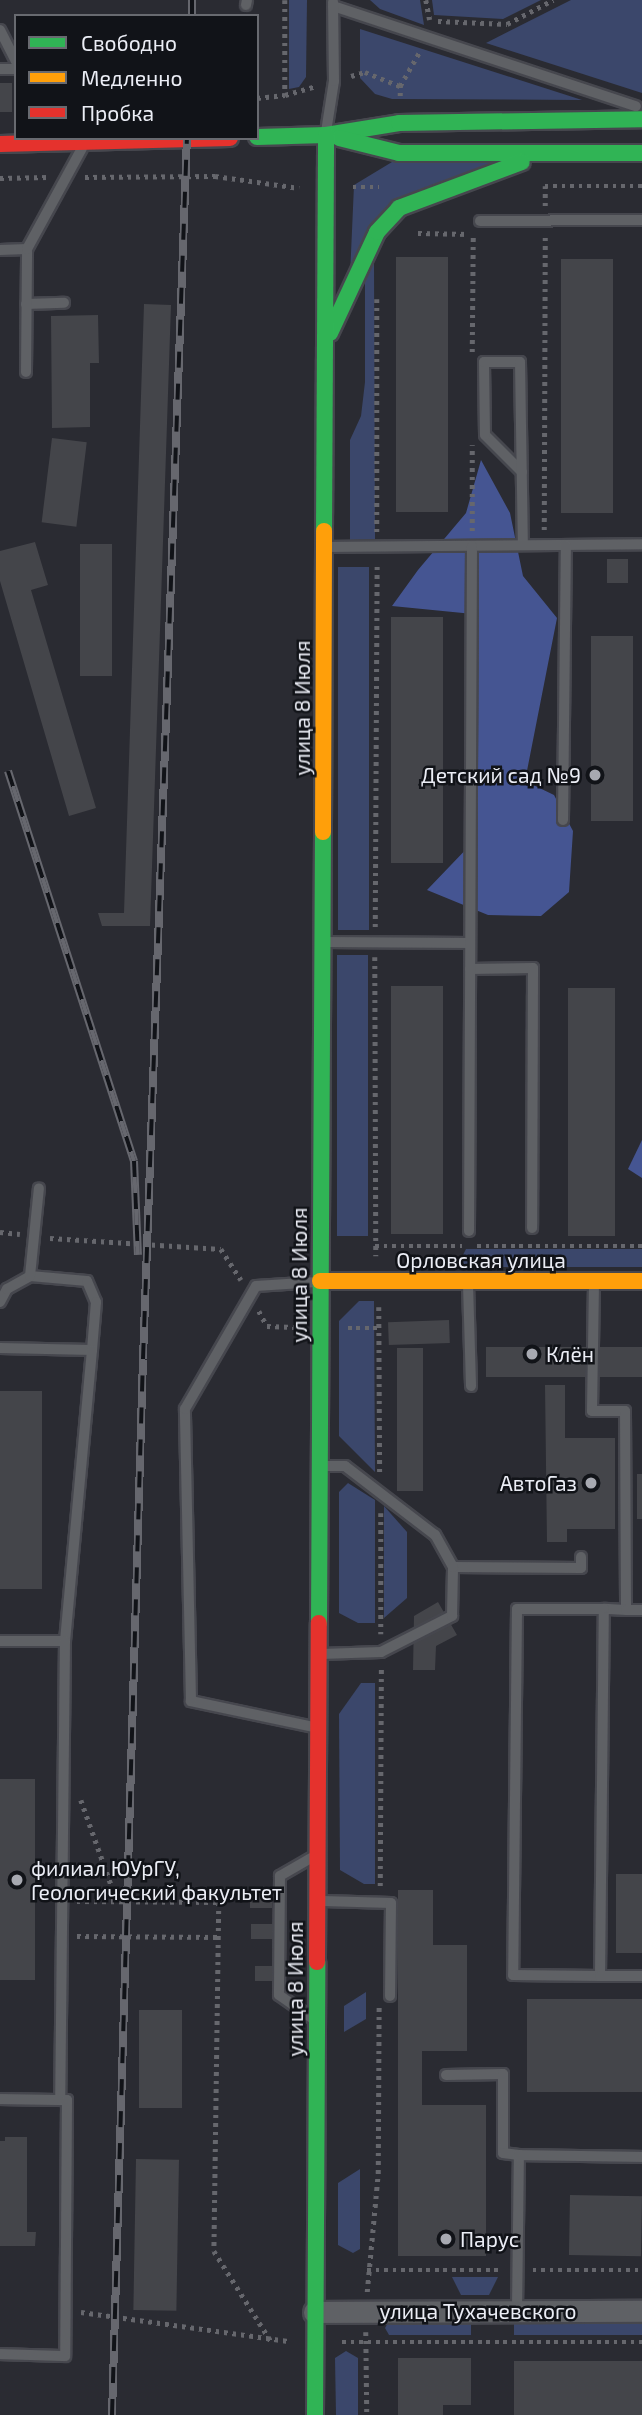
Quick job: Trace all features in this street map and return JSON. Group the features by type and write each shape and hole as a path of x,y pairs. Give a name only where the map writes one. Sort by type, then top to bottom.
{"main road":[{"path":"259,137 326,135 399,123 642,119"},
{"path":"326,135 399,153 642,153"},
{"name":"улица 8 Июля","path":"315,2415 326,135"},
{"path":"0,144 21,141 158,140"},
{"path":"325,344 377,232 399,208 547,153"},
{"name":"Орловская улица","path":"320,1282 642,1282"}],"street":[{"name":"улица Тухачевского","path":"314,2312 642,2311"}],"lane":[{"path":"326,135 334,81 333,3 642,108"},
{"path":"0,30 14,57"},
{"path":"26,372 27,249 85,142"},
{"path":"480,221 642,220"},
{"path":"0,250 27,249"},
{"path":"26,304 64,303"},
{"path":"522,472 485,435 484,362 520,362 522,472 523,545"},
{"path":"324,547 642,544"},
{"path":"563,820 566,545"},
{"path":"469,1231 472,546"},
{"path":"322,942 470,943"},
{"path":"470,969 533,968 532,1228"},
{"path":"30,1276 39,1188"},
{"path":"0,1302 7,1289 30,1276 87,1282 96,1301 65,1641 60,2100"},
{"path":"468,1281 471,1386"},
{"path":"317,1727 191,1701 185,1409 256,1286 320,1282"},
{"path":"594,1282 592,1411 625,1411 626,1610"},
{"path":"0,1348 92,1350"},
{"path":"318,1654 381,1652 452,1616 453,1567 435,1535 345,1466 319,1466"},
{"path":"453,1567 580,1568 580,1557"},
{"path":"642,1610 517,1609 513,1975 642,1976"},
{"path":"600,1976 604,1609"},
{"path":"0,1641 65,1641"},
{"path":"316,2020 279,1995 279,1982 280,1876 317,1855"},
{"path":"316,1901 391,1903 390,1996"},
{"path":"446,2075 503,2074 503,2153 642,2157"},
{"path":"0,2099 67,2100 65,2356 0,2354"},
{"path":"517,2311 519,2155"}],"path":[{"path":"285,0 285,95"},
{"path":"430,21 507,24 553,0"},
{"path":"0,178 215,176 287,188 387,187"},
{"path":"544,545 545,186 642,186"},
{"path":"411,233 485,234"},
{"path":"533,234 545,234"},
{"path":"377,290 375,1246 379,1282"},
{"path":"0,1232 221,1249 251,1295"},
{"path":"375,1246 642,1246"},
{"path":"63,1782 75,1783 117,1902"},
{"path":"62,1901 219,1902 214,2251 271,2341"},
{"path":"62,1936 219,1937"},
{"path":"366,2415 367,2270 378,2174 379,2019"},
{"path":"65,2310 271,2341 642,2342"}],"shaded area":[{"path":"289,0 307,0 306,77 299,87 289,89"},
{"path":"370,0 420,0 424,25 380,9"},
{"path":"432,0 541,0 503,19 434,15"},
{"path":"571,0 642,0 642,93 486,43"},
{"path":"360,29 582,100 392,99 375,94 360,78"},
{"path":"507,160 413,194 350,276 354,185 392,162"},
{"path":"374,261 375,539 350,540 350,440 361,416 365,382 365,276"},
{"path":"481,460 510,513 523,576 557,618 525,781 554,795 573,831 569,892 541,916 488,915 427,890 473,842 465,756 467,660 473,614 392,606 466,513"},
{"path":"338,567 369,567 369,930 338,930"},
{"path":"337,955 368,955 368,1236 337,1236"},
{"path":"642,1140 642,1178 628,1169"},
{"path":"466,1249 642,1249 642,1267 466,1267 461,1259"},
{"path":"359,1301 374,1301 375,1472 339,1436 339,1321"},
{"path":"348,1483 375,1500 375,1623 358,1623 339,1613 339,1492"},
{"path":"384,1506 407,1532 407,1598 384,1618"},
{"path":"361,1683 375,1683 375,1884 364,1884 340,1870 339,1714"},
{"path":"366,1992 366,2019 344,2032 344,2006"},
{"path":"360,2169 360,2249 353,2253 338,2245 338,2183"},
{"path":"452,2277 498,2277 489,2295 461,2295"},
{"path":"389,2321 471,2321 471,2335 389,2335 385,2328"},
{"path":"514,2321 642,2321 642,2335 514,2335"},
{"path":"346,2351 358,2358 358,2415 336,2415 335,2358"}],"building":[{"path":"0,83 12,83 12,112 0,112"},
{"path":"396,257 448,257 448,512 396,512"},
{"path":"561,259 613,259 613,513 561,513"},
{"path":"144,304 171,305 150,926 102,926 98,913 124,913"},
{"path":"98,315 99,363 90,363 90,427 52,428 51,316"},
{"path":"52,438 87,442 76,527 42,522"},
{"path":"35,542 48,585 31,590 96,808 69,816 0,581 0,551"},
{"path":"80,544 112,544 112,676 80,676"},
{"path":"607,559 628,559 628,583 607,583"},
{"path":"391,617 443,617 443,863 391,863"},
{"path":"591,636 633,636 633,821 591,821"},
{"path":"391,986 443,986 443,1234 391,1234"},
{"path":"568,988 615,988 615,1236 568,1236"},
{"path":"449,1320 450,1343 389,1345 388,1322"},
{"path":"486,1347 642,1347 642,1377 486,1377"},
{"path":"397,1348 423,1348 423,1491 397,1491"},
{"path":"545,1385 565,1385 565,1438 615,1438 615,1529 567,1529 567,1542 547,1542"},
{"path":"0,1391 42,1391 42,1589 0,1589"},
{"path":"637,1474 642,1474 642,1519 637,1519"},
{"path":"438,1602 457,1635 436,1646 435,1670 413,1670 414,1616"},
{"name":"филиал ЮУрГУ, Геологический факультет","path":"0,1779 35,1779 35,1980 0,1980"},
{"path":"616,1874 642,1874 642,1953 616,1953"},
{"path":"398,1890 433,1890 433,1945 467,1945 467,2051 422,2051 422,2105 486,2105 486,2256 398,2256"},
{"path":"250,1892 272,1892 272,1908 250,1908"},
{"path":"251,1924 273,1924 273,1939 251,1939"},
{"path":"255,1966 277,1966 277,1981 255,1981"},
{"path":"527,1999 642,1999 642,2092 527,2092"},
{"path":"139,2010 182,2010 182,2108 139,2108"},
{"path":"5,2137 27,2137 27,2232 36,2232 35,2246 0,2246 0,2141 5,2141"},
{"path":"136,2159 179,2160 176,2311 133,2310"},
{"path":"570,2195 642,2196 641,2256 569,2255"},
{"path":"398,2358 471,2358 471,2405 443,2405 443,2415 398,2415"},
{"path":"514,2361 642,2361 642,2415 514,2415"}],"railway":[{"path":"192,0 192,14"},
{"path":"112,2415 143,1359 187,140"},
{"path":"8,771 134,1161 138,1255"}],"traffic: fast":[{"path":"259,137 326,135 399,123 642,119"},
{"path":"324,531 326,135"},
{"path":"339,138 399,153 642,153"},
{"path":"330,333 377,232 399,208 522,162"},
{"path":"319,1623 323,832"},
{"path":"315,2415 317,1962"}],"traffic: slow":[{"path":"323,832 324,531"},
{"path":"320,1281 642,1281"}],"traffic: jam":[{"path":"0,144 153,140"},
{"path":"317,1962 319,1623"}],"place":[{"name":"Детский сад №9","path":"595,775"},
{"name":"Клён","path":"532,1354"},
{"name":"АвтоГаз","path":"591,1483"},
{"name":"филиал ЮУрГУ, Геологический факультет","path":"17,1880"},
{"name":"Парус","path":"446,2239"}]}
